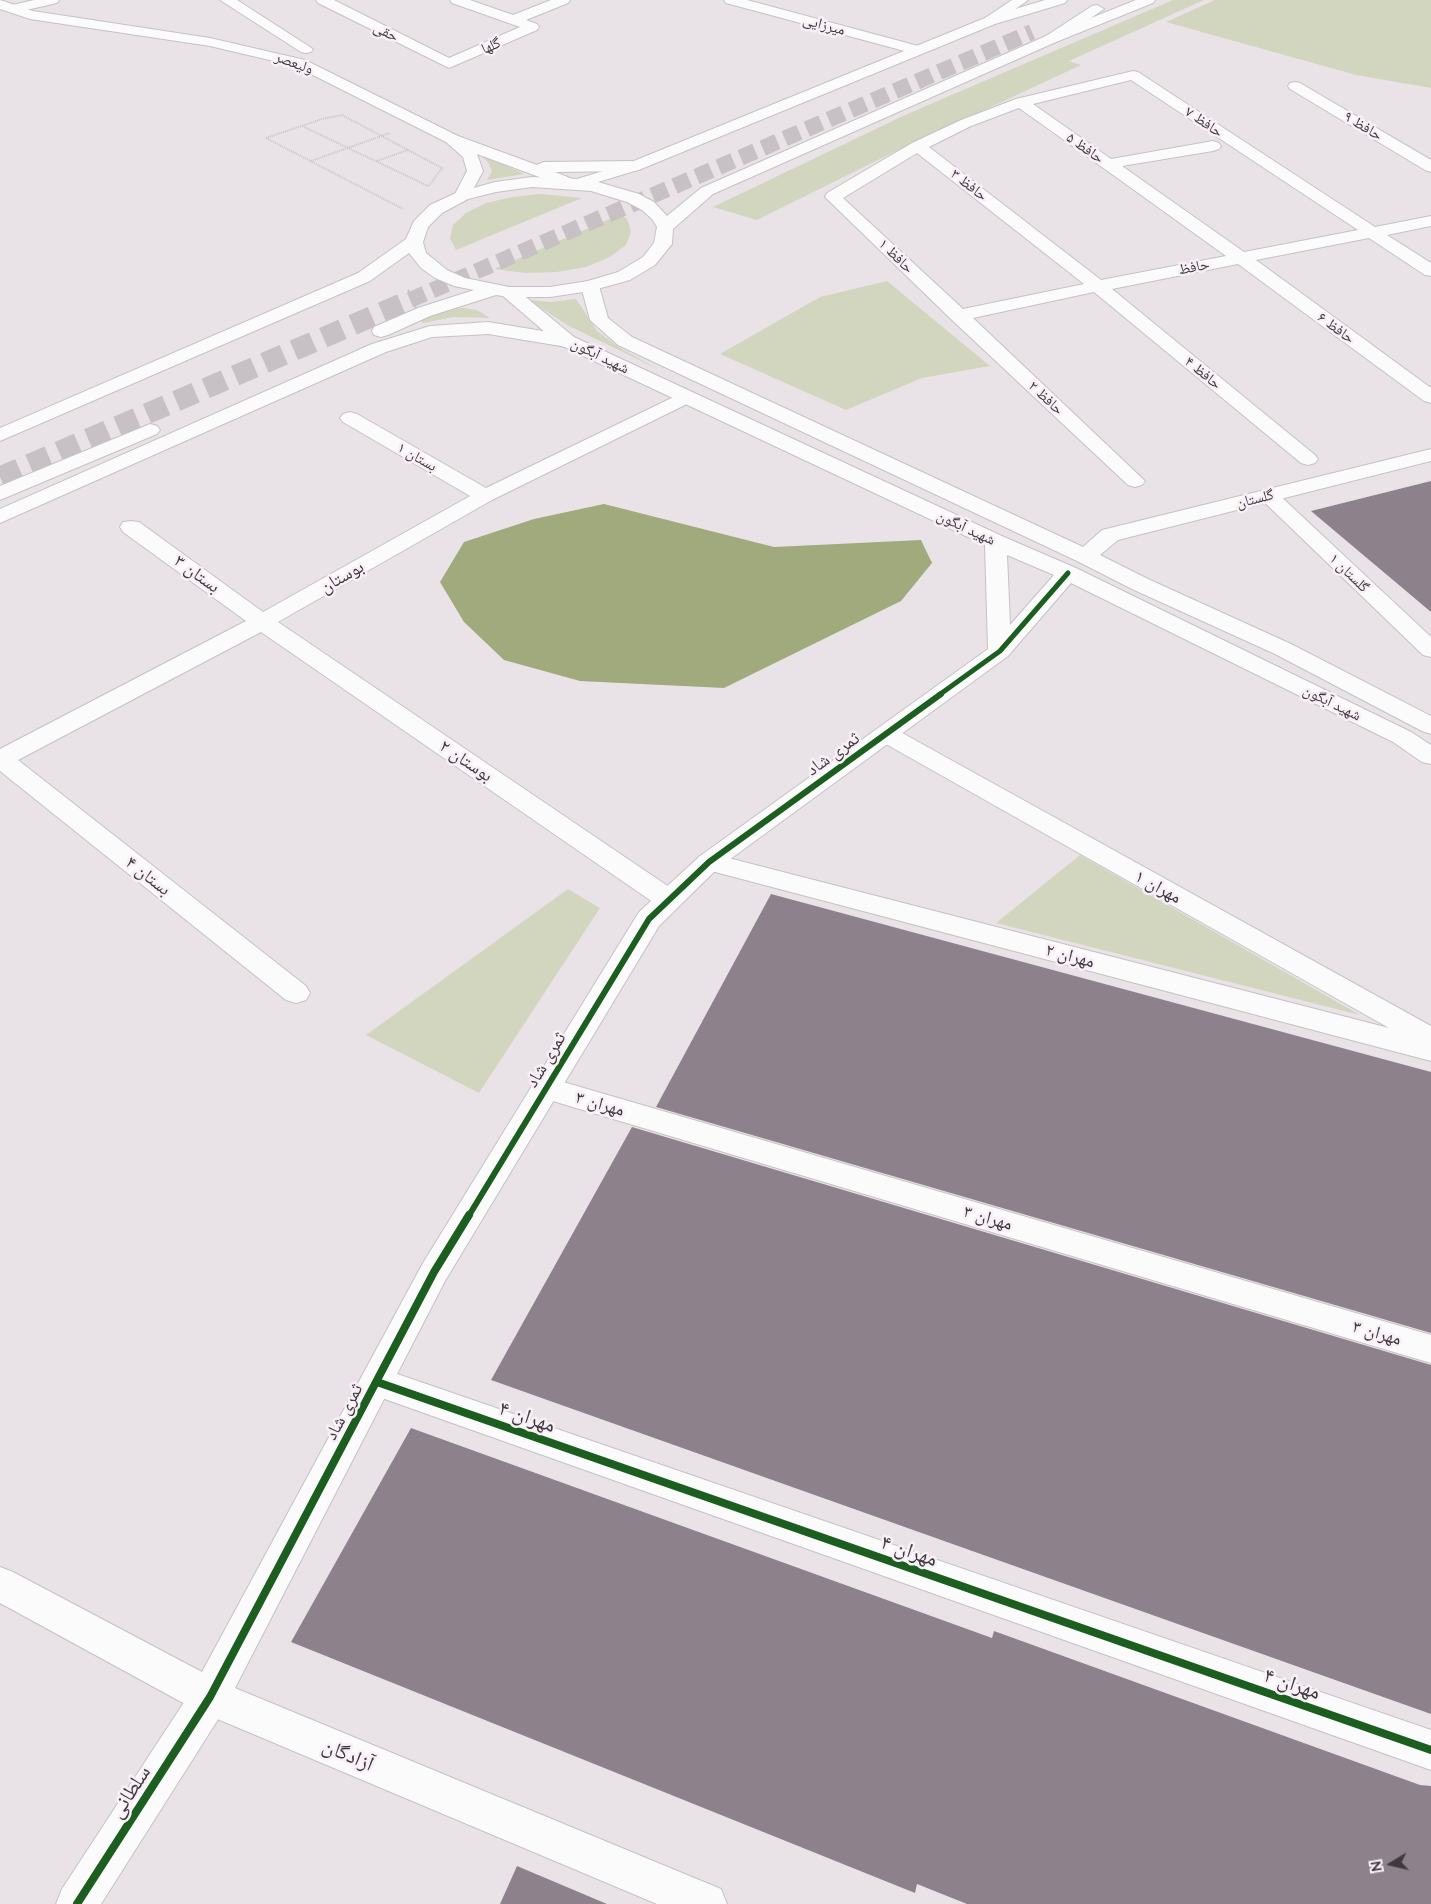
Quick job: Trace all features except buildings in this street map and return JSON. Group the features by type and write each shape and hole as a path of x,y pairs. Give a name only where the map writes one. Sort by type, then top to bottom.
{"main road":[{"path":"6,6 52,0"},
{"name":"ولیعصر","path":"227,0 306,49"},
{"name":"حقی","path":"323,0 449,64"},
{"path":"458,0 514,20 563,0"},
{"name":"میرزایی","path":"731,0 917,50"},
{"path":"990,21 1021,0"},
{"path":"573,183 635,166 990,21 1061,0"},
{"path":"1012,26 1061,0"},
{"path":"1032,32 1118,0"},
{"path":"665,227 708,191 1051,39 1148,0"},
{"name":"ولیعصر","path":"6,6 30,15 210,42 300,63 452,139 573,183"},
{"path":"1051,39 1097,9"},
{"name":"گلها","path":"449,64 532,27 514,20"},
{"name":"حافظ ۷","path":"1021,102 1133,75 1431,271"},
{"name":"حافظ ۹","path":"1295,86 1431,167"},
{"path":"918,146 966,123 1021,102"},
{"name":"حافظ ۵","path":"1021,102 1241,258"},
{"path":"452,139 470,155 475,171 462,196"},
{"name":"حافظ ۱","path":"918,146 832,197 958,316"},
{"name":"حافظ ۳","path":"918,146 1098,286"},
{"path":"1108,164 1212,146"},
{"path":"519,164 565,168 635,166"},
{"path":"0,434 364,277 414,242 420,225 436,209 462,196 495,187 532,182 573,183 614,191 633,198 654,211 665,227 663,244 649,261 624,276 590,286 550,292 502,291 460,282 441,274 427,264 418,254 414,242"},
{"name":"حافظ","path":"958,316 1098,286 1431,221"},
{"name":"حافظ ۶","path":"1241,258 1431,397"},
{"name":"شهید آبگون","path":"590,286 599,320 625,341 851,447 1402,737 1431,756"},
{"name":"حافظ ۴","path":"1098,286 1308,459"},
{"path":"0,494 424,312 502,291"},
{"name":"شهید آبگون","path":"502,291 567,341 826,463 996,542 1140,584 1283,649 1431,726"},
{"name":"حافظ ۲","path":"958,316 1135,481"},
{"path":"0,518 387,345 430,332 488,328 567,341"},
{"name":"بوستان","path":"0,759 262,622 484,496 686,397"},
{"name":"بستان ۱","path":"350,418 484,496"},
{"path":"826,463 851,447"},
{"name":"گلستان","path":"1077,565 1110,535 1431,455"},
{"name":"گلستان ۱","path":"1268,495 1431,650"},
{"name":"بستان ۳","path":"131,527 262,622"},
{"path":"996,542 1000,651"},
{"name":"ثمری شاد","path":"210,1697 434,1272 648,919 708,862 1000,651 1077,565"},
{"name":"بوستان ۲","path":"262,622 669,900"},
{"name":"۱ مهران","path":"886,734 1431,1039"},
{"name":"بستان ۴","path":"0,759 296,993"},
{"name":"مهران ۲","path":"708,862 1431,1050"},
{"name":"مهران ۳","path":"546,1088 1431,1349"},
{"name":"مهران ۴","path":"376,1382 1431,1750"},
{"name":"آزادگان","path":"0,1584 210,1697 706,1904"},
{"name":"سلطانی","path":"77,1904 210,1697"}],"path":[{"path":"425,192 442,168 342,115 266,138 425,220"},
{"path":"310,161 422,124"},
{"path":"302,126 429,187"},
{"path":"376,161 408,150"}],"shaded area":[{"path":"1173,0 1204,0 1069,61 1081,65 888,155 757,220 713,207 905,115"},
{"path":"1215,0 1431,0 1431,88 1356,75 1166,22"},
{"path":"477,153 524,174 487,180 492,171 488,162"},
{"path":"540,194 582,198 456,250 450,238 453,225 466,213 486,203 512,197"},
{"path":"621,214 627,219 631,232 626,245 610,257 586,267 557,272 525,273 494,269"},
{"path":"887,281 990,366 922,378 846,410 720,354 820,297"},
{"path":"576,299 597,331 620,348 660,370 567,325 529,300 550,302"},
{"path":"464,308 477,310 490,318 453,317 423,323 420,321 446,309"},
{"path":"604,504 774,547 921,540 932,563 901,601 724,688 580,681 504,660 464,622 440,582 464,542 534,519"},
{"path":"1080,855 1360,1015 996,923"},
{"path":"568,889 600,908 479,1093 366,1035"}],"tunnel":[{"path":"410,300 1032,32"},
{"path":"0,477 413,299"}],"cycle path":[{"path":"77,1904 210,1697 434,1272 649,919 709,862 1000,651 1068,573"},
{"path":"377,1382 1431,1750"}]}
